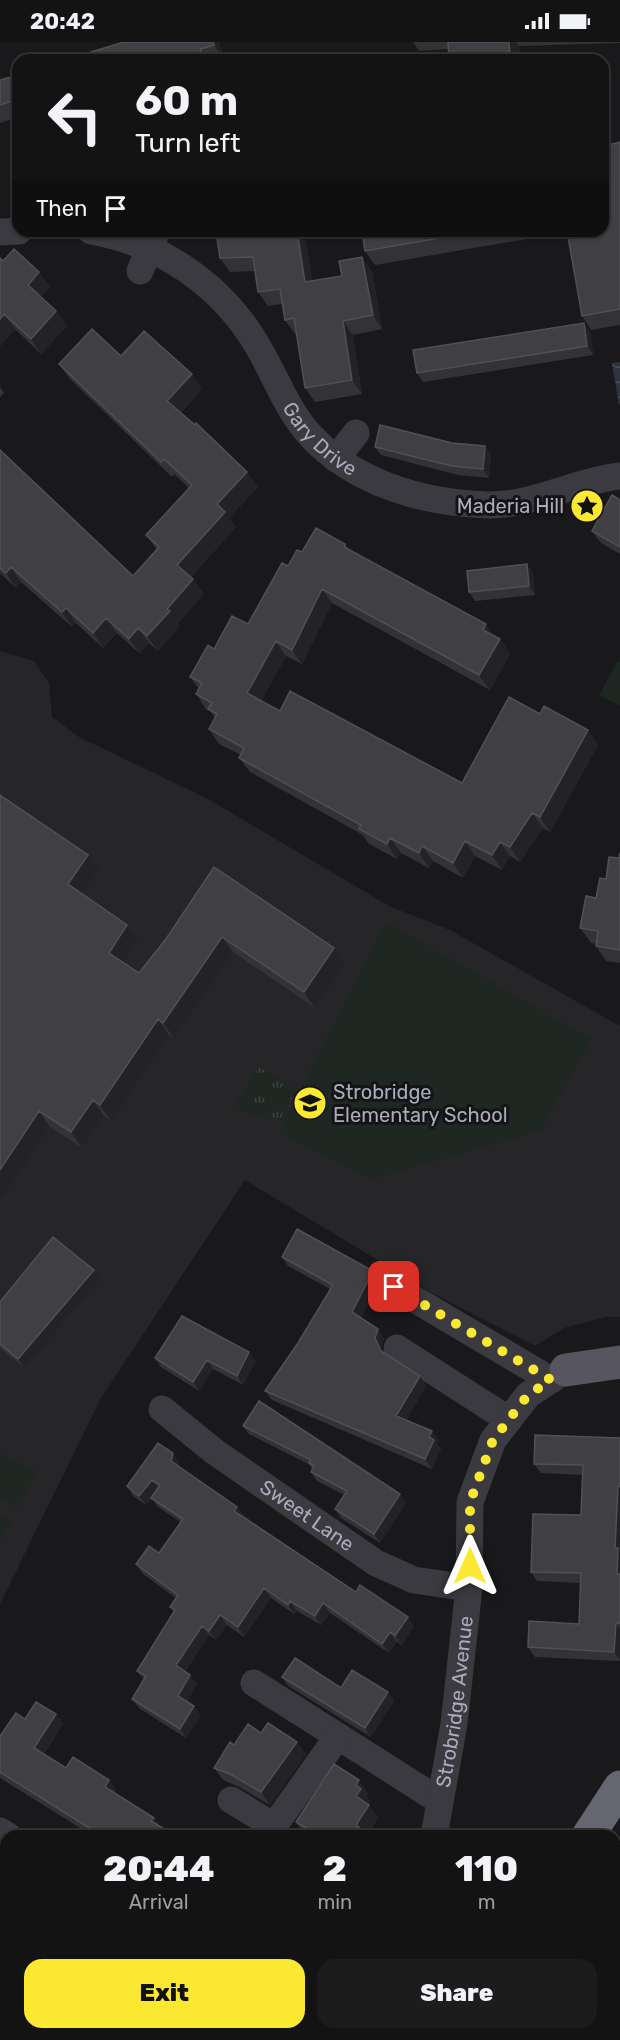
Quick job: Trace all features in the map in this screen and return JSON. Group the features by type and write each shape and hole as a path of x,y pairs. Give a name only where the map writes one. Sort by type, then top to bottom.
{"highway":[{"path":"592,1830 620,1787"}],"main road":[{"name":"Strobridge Avenue","path":"559,1375 620,1362"}],"street":[{"name":"Gary Drive","path":"116,237 149,250 196,275 226,302 257,344 285,398 308,433 336,459 378,483 460,503 518,502 546,507 620,476"},
{"path":"336,459 356,433"},
{"path":"394,1287 559,1375"},
{"path":"397,1348 509,1420"},
{"name":"Strobridge Avenue","path":"435,1830 454,1724 469,1588 470,1502 493,1440 528,1395 559,1375"},
{"name":"Sweet Lane","path":"162,1409 215,1452 376,1563 414,1580 469,1588"},
{"path":"254,1683 440,1801"},
{"path":"231,1800 273,1826 338,1736"}],"shaded area":[{"name":"Strobridge Elementary School","path":"0,651 34,661 49,683 52,717 79,737 208,799 391,907 450,930 620,1026 620,1317 606,1317 564,1328 535,1346 434,1294 245,1180 101,1398 0,1604"}],"green space":[{"path":"618,661 620,662 620,706 599,695"},
{"path":"386,922 591,1039 540,1131 371,1179 279,1132"},
{"path":"259,1067 297,1089 281,1120 248,1115 234,1106"},
{"path":"0,1453 37,1472 18,1508 0,1498"},
{"path":"0,1515 11,1521 0,1541"}],"water":[{"path":"620,362 620,405 619,405 612,363"}],"building":[{"path":"124,42 213,42 214,45 200,49 202,54 85,54"},
{"path":"448,42 509,42 510,54 449,54"},
{"path":"12,77 12,101 0,105 0,80"},
{"path":"620,142 620,309 582,316 568,237 609,237 609,145"},
{"path":"217,237 298,237 305,282 342,276 339,261 362,257 373,315 343,321 352,380 305,388 294,318 285,320 280,289 258,292 253,257 220,258"},
{"path":"363,237 446,237 365,251"},
{"path":"14,249 39,272 28,285 56,311 31,339 4,314 0,319 0,258 3,261"},
{"path":"584,323 587,346 417,373 413,350"},
{"path":"92,329 121,356 144,331 192,374 167,401 195,425 196,423 247,472 217,504 225,512 177,565 193,579 167,609 170,611 147,636 138,628 129,639 106,618 93,633 66,608 62,612 11,567 6,573 0,568 0,450 133,576 159,547 146,535 192,485 164,459 161,462 59,364"},
{"path":"380,425 452,443 485,446 483,469 452,466 375,447"},
{"path":"612,495 620,500 620,547 592,531"},
{"path":"316,528 345,544 344,547 486,624 483,630 500,639 479,675 322,589 292,650 276,641 247,693 280,711 290,691 462,783 509,697 540,714 544,706 588,730 540,817 532,813 510,847 500,842 492,855 465,841 453,863 422,846 419,853 390,838 387,844 359,829 361,825 239,758 244,748 209,729 217,714 208,709 212,703 196,694 202,683 190,677 208,645 214,649 232,616 248,624 282,563 288,566 297,550 302,552"},
{"path":"527,564 529,586 469,592 467,571"},
{"path":"0,795 88,855 68,884 127,925 109,953 139,973 166,939 214,867 334,948 304,992 222,937 163,1023 158,1019 100,1105 93,1100 71,1132 39,1111 0,1170"},
{"path":"620,853 620,950 596,946 598,931 580,928 586,896 596,898 600,878 606,879 609,857 619,858"},
{"path":"297,1229 373,1271 352,1312 378,1329 375,1338 381,1351 420,1376 396,1416 432,1431 429,1437 434,1440 425,1459 265,1391 298,1343 333,1285 282,1257"},
{"path":"53,1237 94,1270 18,1359 0,1344 0,1302"},
{"path":"182,1316 249,1352 237,1376 207,1360 193,1382 155,1358"},
{"path":"259,1401 400,1494 374,1534 335,1509 347,1491 311,1472 314,1466 309,1463 311,1460 243,1426"},
{"path":"535,1435 620,1438 620,1486 618,1486 615,1548 618,1548 617,1574 620,1574 620,1623 616,1623 614,1652 528,1647 529,1621 579,1624 581,1573 531,1572 533,1514 581,1515 583,1465 534,1464"},
{"path":"158,1443 173,1453 171,1461 237,1507 234,1511 356,1592 360,1585 408,1617 395,1636 390,1632 382,1644 323,1603 315,1616 290,1601 288,1605 264,1588 238,1627 220,1615 209,1631 202,1626 176,1665 190,1675 178,1696 194,1706 180,1729 132,1699 146,1676 137,1671 175,1610 170,1607 178,1595 136,1564 149,1546 159,1553 183,1519 151,1498 160,1485 152,1480 139,1496 127,1486"},
{"path":"295,1658 341,1688 352,1670 388,1692 365,1728 282,1677"},
{"path":"36,1702 56,1714 34,1748 66,1768 73,1757 109,1780 105,1787 154,1818 151,1821 166,1830 92,1830 0,1772 0,1736 16,1713 25,1719"},
{"path":"268,1723 297,1742 261,1792 230,1774 214,1768 230,1742 234,1745 248,1724 261,1733"},
{"path":"334,1764 359,1780 356,1785 361,1789 356,1796 369,1805 356,1825 359,1827 357,1830 309,1830 296,1822"}],"place":[{"name":"Maderia Hill","path":"587,506"},
{"name":"Strobridge Elementary School","path":"310,1103"}],"route":[{"path":"394,1287 551,1380 528,1395 493,1440 470,1502 470,1566"}]}
